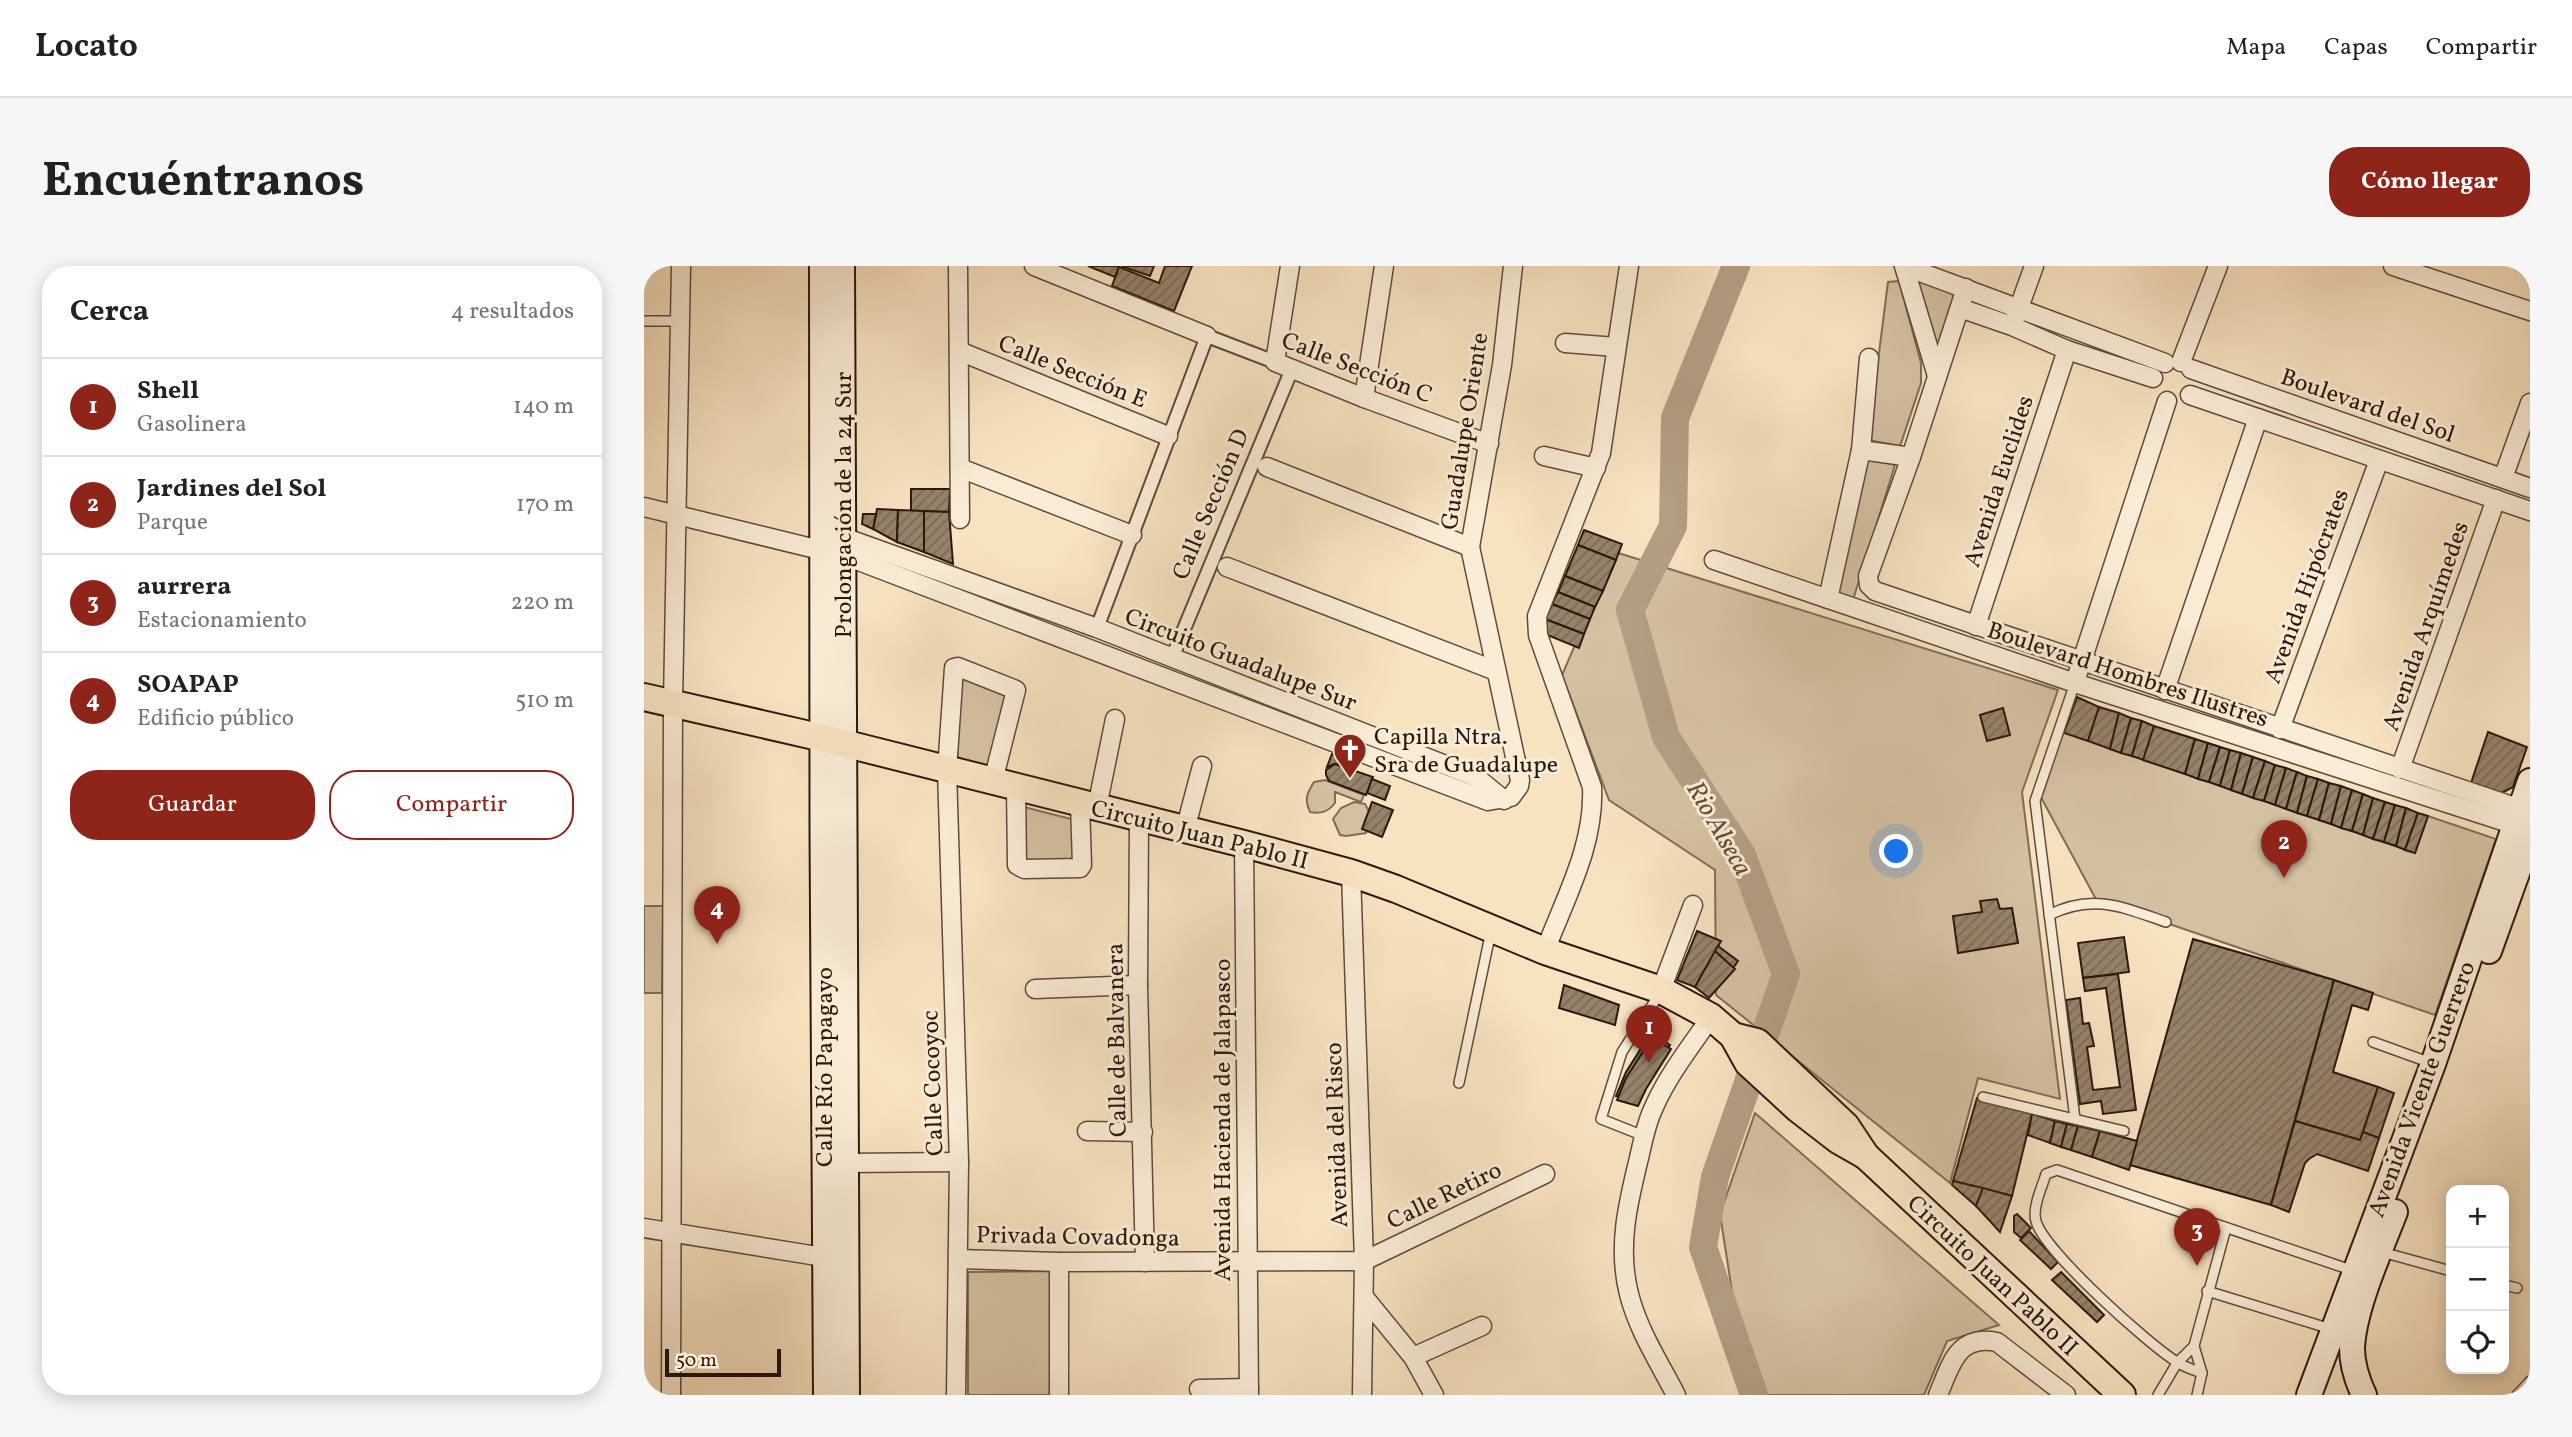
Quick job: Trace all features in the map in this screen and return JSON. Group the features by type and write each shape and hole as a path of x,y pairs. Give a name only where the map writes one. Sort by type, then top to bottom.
{"main road":[{"name":"Prolongación de la 24 Sur","path":"822,266 835,547"},
{"name":"Prolongación de la 24 Sur","path":"834,741 835,547 842,266"},
{"name":"Circuito Juan Pablo II","path":"644,697 834,741 1351,873 1545,951 1661,990 1711,1017 1746,1047 1803,1100 1838,1140 1866,1156 2008,1291 2125,1394"},
{"name":"Calle Río Papagayo","path":"825,1395 846,1163 834,741"},
{"name":"Calle Río Papagayo","path":"834,741 836,1259 847,1395"},
{"name":"Avenida Vicente Guerrero","path":"2309,1395 2354,1271 2372,1250 2525,822 2530,781"},
{"name":"Avenida Vicente Guerrero","path":"2364,1395 2353,1365 2352,1347 2372,1250 2433,1064 2525,822"}],"street":[{"path":"671,1395 673,703 681,266"},
{"name":"Calle Sección E","path":"958,266 960,519"},
{"path":"1034,266 1207,336"},
{"path":"1275,362 1290,266"},
{"path":"1364,398 1384,266"},
{"name":"Guadalupe Oriente","path":"1504,800 1516,793 1520,780 1471,547 1502,365 1513,266"},
{"path":"1545,951 1587,842 1593,803 1592,787 1536,625 1537,616 1601,453 1629,266"},
{"path":"1904,266 1937,376"},
{"name":"Boulevard del Sol","path":"1904,266 2530,488"},
{"path":"2012,326 2034,266"},
{"path":"2179,364 2218,266"},
{"path":"2393,266 2530,311"},
{"path":"1861,450 1911,457 1966,288"},
{"path":"1960,308 2012,326 2067,350 2153,378"},
{"name":"Calle Sección E","path":"1097,628 1207,336"},
{"name":"Calle Sección C","path":"1207,336 1489,444"},
{"path":"1565,343 1616,347"},
{"name":"Avenida Euclides","path":"1976,626 2067,350"},
{"name":"Calle Sección E","path":"959,351 1168,436"},
{"path":"1828,599 1861,450 1869,358"},
{"path":"2179,364 2195,382 2190,395 2176,402 2167,401 2155,390 2153,378 2160,366 2179,364"},
{"name":"Calle Sección D","path":"1172,658 1292,369"},
{"name":"Boulevard del Sol","path":"2190,395 2530,511"},
{"path":"2075,683 2167,401"},
{"path":"2503,478 2530,403"},
{"path":"2306,435 2314,412"},
{"path":"2165,690 2258,418"},
{"path":"1544,456 1596,468"},
{"name":"Boulevard Hombres Ilustres","path":"1911,457 1868,576 1869,585 1875,591 2400,769 2525,822"},
{"path":"2438,480 2445,458"},
{"name":"Avenida Hipócrates","path":"2280,729 2379,460"},
{"name":"Calle Sección D","path":"1267,467 1471,547"},
{"path":"960,468 1132,535"},
{"name":"Avenida Arquímedes","path":"2400,769 2496,499"},
{"path":"644,507 835,547"},
{"name":"Circuito Guadalupe Sur","path":"835,547 1097,628 1476,777 1504,800"},
{"name":"Circuito Guadalupe Sur","path":"835,547 1041,630 1488,800 1504,800"},
{"name":"Boulevard Hombres Ilustres","path":"1714,560 2075,683 2525,822"},
{"name":"Calle Sección D","path":"1227,567 1496,671"},
{"path":"1041,630 1048,611"},
{"name":"Calle Cocoyoc","path":"956,1395 959,1162 947,770 952,671 958,667 1016,690 1005,784"},
{"path":"1269,717 1275,698"},
{"path":"1005,784 1017,865 1024,869 1080,868 1088,805 1115,719"},
{"path":"1185,830 1202,766"},
{"name":"Calle de Balvanera","path":"1139,818 1138,985 1145,1262"},
{"name":"Avenida Hacienda de Jalapasco","path":"1244,844 1249,1391"},
{"name":"Avenida del Risco","path":"1351,873 1364,1261 1362,1395"},
{"path":"1661,990 1693,905"},
{"path":"1035,989 1138,985"},
{"path":"1676,1395 1637,1320 1623,1261 1623,1234 1627,1206 1652,1110 1661,1091 1711,1017"},
{"path":"1087,1131 1143,1132"},
{"path":"846,1163 959,1162"},
{"name":"Calle Retiro","path":"1364,1261 1545,1174"},
{"path":"644,1228 836,1259"},
{"name":"Privada Covadonga","path":"958,1259 1059,1262 1364,1261"},
{"path":"1059,1262 1059,1395"},
{"path":"1364,1297 1413,1357 1434,1395"},
{"path":"1413,1357 1482,1326"},
{"path":"1938,1395 1956,1354 1973,1342 1985,1340 1997,1342 2066,1395"},
{"path":"1199,1389 1249,1391"}],"lane":[{"path":"644,321 680,321"},
{"path":"2075,683 2035,801 2075,1119"},
{"path":"2049,915 2065,907 2086,902 2111,904 2166,922"},
{"path":"1459,1083 1492,929"},
{"path":"1644,1136 1601,1119 1622,1052 1661,990"},
{"path":"2373,1042 2433,1064"},
{"path":"1983,1097 2124,1131"},
{"path":"2202,1373 2177,1363 2082,1281 2038,1227 2035,1212 2046,1174 2057,1170 2354,1271"},
{"path":"2197,1395 2202,1373 2194,1346 2226,1228"},
{"path":"2372,1250 2446,1270"},
{"path":"2509,1286 2516,1288"},
{"path":"2207,1291 2333,1329"},
{"path":"2158,1395 2177,1363 2194,1346"},
{"path":"2517,1395 2530,1381"}],"shaded area":[{"path":"1899,281 1921,363 1921,383 1900,446 1868,440 1888,282"},
{"path":"1918,281 1956,293 1939,353"},
{"path":"1868,457 1895,465 1853,600 1838,594"},
{"path":"1615,552 2058,690 2022,792 2060,1099 1978,1078 1950,1183 1716,995 1715,870 1609,800 1562,675"},
{"path":"956,670 1013,692 991,776 958,769"},
{"path":"2058,730 2415,853 2428,816 2496,839 2435,1015 2111,904 2098,903 2037,790"},
{"path":"1325,780 1364,795 1361,802 1335,792 1335,803 1330,808 1321,812 1310,812 1307,796 1314,782"},
{"path":"1354,802 1365,804 1373,819 1366,833 1340,835 1333,819 1341,808"},
{"path":"1020,806 1079,821 1078,866 1021,867"},
{"path":"644,906 663,906 662,993 644,993"},
{"path":"1755,1113 1999,1325 1947,1341 1924,1395 1766,1395 1733,1298 1720,1214"},
{"path":"1056,1271 1056,1395 968,1395 968,1272"}],"building":[{"path":"1088,266 1119,266 1115,277"},
{"path":"1121,266 1154,266 1150,276"},
{"path":"1165,266 1192,266 1174,311 1112,286 1119,267 1159,283"},
{"path":"911,489 950,489 949,512 911,511"},
{"path":"877,509 898,510 897,542 873,529"},
{"path":"898,510 924,511 924,552 897,542"},
{"path":"924,511 949,512 953,564 924,552"},
{"path":"863,514 876,514 873,529 862,524"},
{"path":"1584,530 1622,544 1616,560 1578,545"},
{"path":"1578,545 1616,560 1603,591 1565,576"},
{"path":"1565,576 1603,591 1595,607 1558,592"},
{"path":"1558,592 1595,607 1590,619 1552,604"},
{"path":"1552,604 1590,619 1584,634 1545,619"},
{"path":"1545,619 1584,634 1579,648 1540,632"},
{"path":"2077,697 2099,707 2088,741 2064,733"},
{"path":"2099,707 2119,713 2110,749 2088,741"},
{"path":"2003,708 2010,735 1987,741 1980,715"},
{"path":"2119,713 2131,718 2121,753 2110,749"},
{"path":"2131,718 2142,721 2132,756 2121,753"},
{"path":"2142,721 2154,726 2144,760 2132,756"},
{"path":"2154,726 2195,739 2185,774 2143,760"},
{"path":"2488,732 2527,747 2513,787 2498,795 2470,786"},
{"path":"2195,739 2208,743 2198,779 2185,774"},
{"path":"2208,743 2220,747 2209,782 2198,779"},
{"path":"2220,747 2230,750 2220,786 2209,782"},
{"path":"2230,750 2241,753 2231,790 2220,786"},
{"path":"2241,753 2253,757 2242,794 2231,790"},
{"path":"1332,754 1348,759 1346,766 1335,764 1327,767"},
{"path":"2253,757 2265,761 2253,798 2242,794"},
{"path":"2265,761 2275,765 2264,801 2253,798"},
{"name":"Capilla Ntra. Sra de Guadalupe","path":"1335,764 1373,777 1366,795 1329,781 1326,770"},
{"path":"2275,765 2286,768 2275,805 2264,801"},
{"path":"2286,768 2297,772 2286,809 2275,805"},
{"path":"2297,772 2307,776 2297,813 2286,809"},
{"path":"2307,776 2318,779 2307,816 2297,813"},
{"path":"1372,779 1390,786 1385,800 1367,793"},
{"path":"2318,779 2329,783 2319,820 2307,816"},
{"path":"2329,783 2341,786 2331,824 2319,820"},
{"path":"2341,786 2352,790 2341,828 2331,824"},
{"path":"2352,790 2363,794 2352,831 2341,828"},
{"path":"2363,794 2373,798 2363,835 2352,831"},
{"path":"2373,798 2385,802 2373,839 2363,835"},
{"path":"1372,802 1393,810 1382,837 1362,829"},
{"path":"2385,802 2395,805 2384,842 2373,839"},
{"path":"2395,805 2406,808 2396,846 2384,842"},
{"path":"2406,808 2418,813 2405,850 2396,846"},
{"path":"2418,813 2428,816 2415,853 2405,850"},
{"path":"1997,899 2000,909 2012,908 2018,943 1958,953 1953,916 1982,912 1980,901"},
{"path":"1697,931 1721,941 1695,987 1677,980"},
{"path":"2124,937 2129,972 2083,978 2078,943"},
{"path":"2193,939 2334,980 2271,1205 2130,1165"},
{"path":"1718,946 1738,961 1733,968 1715,951"},
{"path":"1715,951 1735,969 1709,998 1695,987"},
{"path":"2118,974 2136,1110 2103,1114 2101,1101 2080,1104 2066,1000 2080,998 2083,1024 2089,1023 2094,1046 2087,1047 2093,1090 2120,1087 2106,988 2085,991 2083,978"},
{"path":"2334,980 2373,993 2368,1010 2352,1005 2333,1072 2378,1087 2360,1140 2295,1121"},
{"path":"1564,985 1619,1005 1615,1025 1559,1008"},
{"path":"1651,1033 1670,1045 1637,1101 1616,1096 1626,1072"},
{"path":"1652,1038 1671,1049 1638,1106 1617,1100 1626,1078"},
{"path":"2378,1087 2394,1093 2379,1138 2363,1132"},
{"path":"1977,1098 2032,1114 2012,1196 1953,1181"},
{"path":"2032,1114 2055,1121 2050,1143 2028,1135"},
{"path":"2055,1121 2067,1124 2061,1147 2050,1143"},
{"path":"2295,1121 2360,1140 2363,1132 2379,1138 2368,1171 2317,1154 2309,1159 2305,1163 2289,1212 2271,1205"},
{"path":"2067,1124 2078,1126 2071,1150 2061,1147"},
{"path":"2078,1126 2100,1131 2092,1157 2071,1150"},
{"path":"2100,1131 2137,1141 2129,1170 2092,1157"},
{"path":"1953,1181 1983,1188 1976,1206 1952,1185"},
{"path":"1983,1188 2012,1196 2000,1232 1976,1206"},
{"path":"2017,1214 2031,1228 2021,1238 2014,1232 2014,1216"},
{"path":"2029,1231 2058,1262 2051,1269 2020,1240"},
{"path":"2061,1272 2104,1315 2097,1322 2052,1280"}],"waterway":[{"name":"Rio Alseca","path":"1736,266 1675,418 1673,526 1630,610 1666,737 1742,855 1786,974 1715,1177 1703,1247 1754,1395"}],"place":[{"name":"Capilla Ntra. Sra de Guadalupe","path":"1350,780"},
{"name":"Jardines del Sol","path":"2284,878"},
{"name":"SOAPAP","path":"717,944"},
{"name":"Shell","path":"1649,1063"},
{"name":"aurrera","path":"2197,1266"}]}
